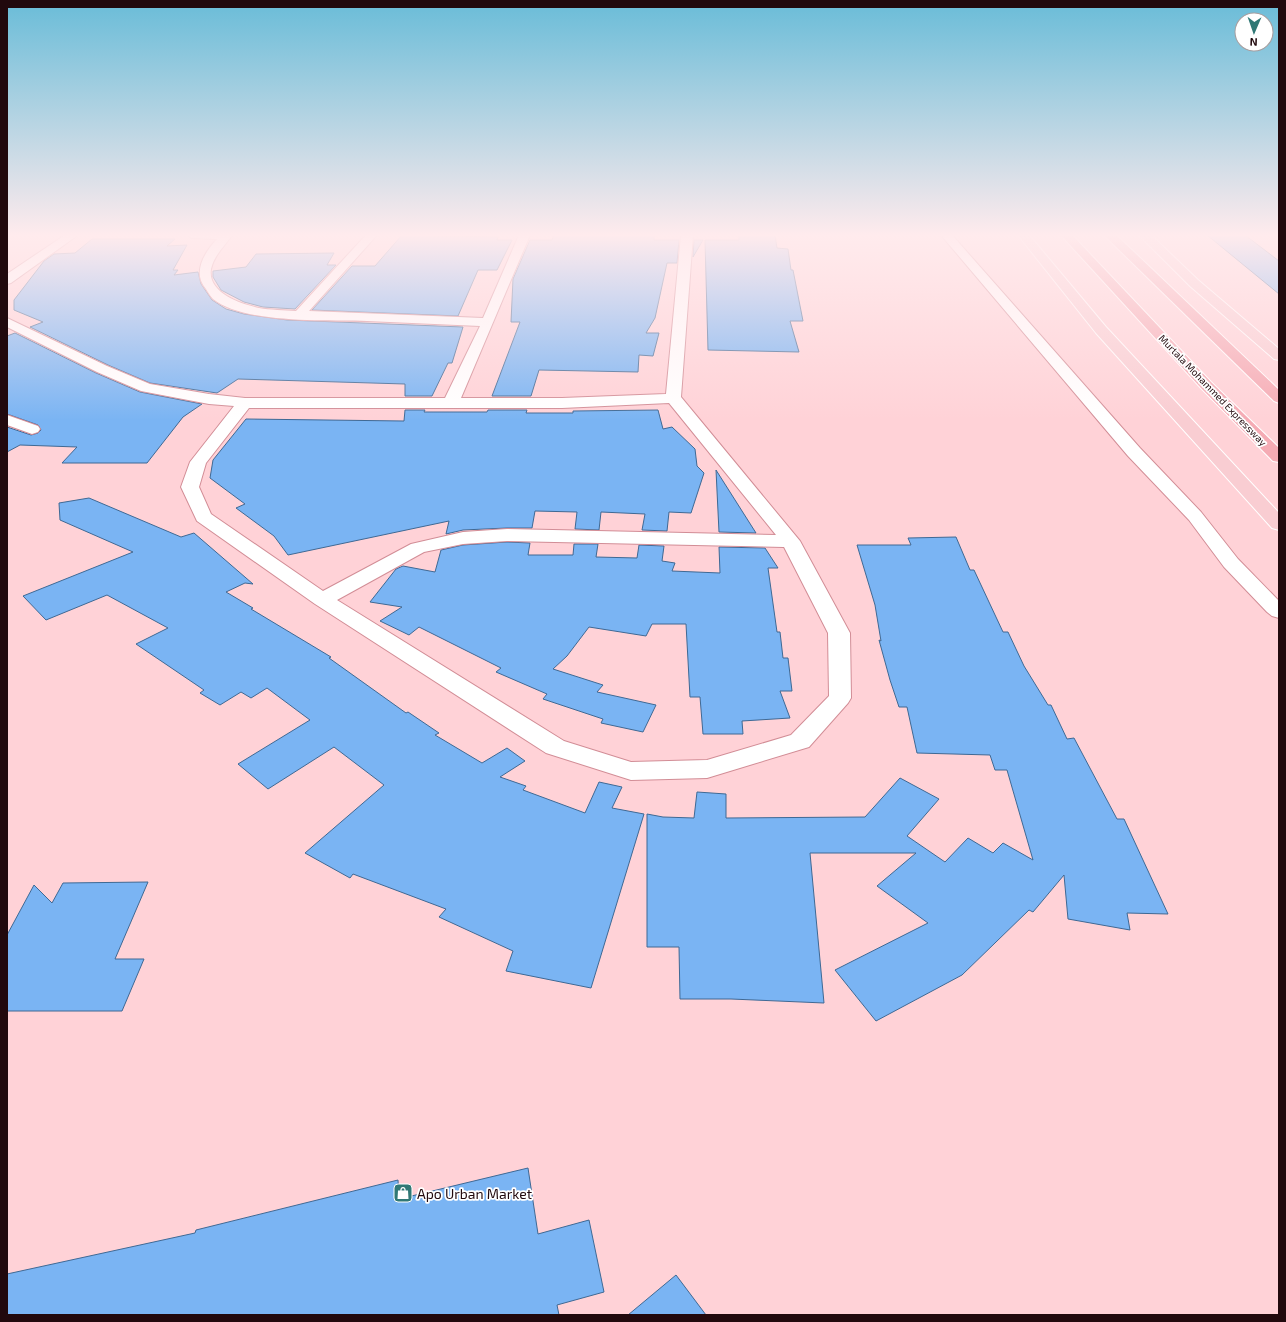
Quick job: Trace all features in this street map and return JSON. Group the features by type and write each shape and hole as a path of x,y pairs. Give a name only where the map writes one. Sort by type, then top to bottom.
{"highway":[{"name":"Murtala Mohammed Expressway","path":"1124,297 1206,385 1279,457"},
{"path":"1174,297 1279,398"}],"main road":[{"path":"1073,297 1100,330 1279,524"},
{"path":"1210,297 1279,356"}],"street":[{"path":"219,297 235,305 259,312 299,315 488,322"},
{"path":"299,315 316,297"},
{"path":"450,404 499,297"},
{"path":"246,403 198,462 190,487 203,517 322,600 556,747 631,771 708,769 800,741 840,698 839,633 791,541 673,398 682,297"},
{"path":"999,297 1134,452 1195,516 1231,563 1279,612"},
{"path":"7,322 102,369 146,388 210,400 246,403 450,404 562,403 673,398"},
{"path":"7,420 32,429"},
{"path":"322,600 418,548 463,538 508,535 791,541"}],"building":[{"path":"17,297 210,297 212,300 226,309 244,314 287,320 463,327 452,363 448,363 432,396 405,396 405,384 238,379 217,393 150,383 108,365 30,327 43,322 14,310 14,300"},
{"path":"234,297 306,297 295,309 263,307 244,302"},
{"path":"324,297 466,297 458,316 312,310"},
{"path":"512,297 660,297 655,318 646,333 659,333 653,356 639,355 638,372 539,370 531,396 492,396 520,322 511,322"},
{"path":"707,297 798,297 803,321 790,321 799,352 708,350"},
{"path":"15,333 96,373 140,392 202,404 183,417 147,463 62,463 77,447 20,445 7,452 7,427 31,435 38,433 41,430 38,425 7,414 7,336"},
{"path":"405,410 425,410 424,412 487,412 488,410 527,410 526,413 573,413 573,411 658,410 663,429 672,427 695,449 697,466 704,473 691,513 669,512 667,531 642,530 645,514 601,512 599,530 575,529 577,512 535,511 532,528 463,530 446,534 449,521 288,555 274,536 236,508 245,504 210,478 213,460 246,419 404,421"},
{"path":"716,470 756,533 719,532"},
{"path":"89,498 181,537 194,533 253,584 245,583 226,592 253,608 251,609 331,657 329,658 406,713 408,712 439,733 435,735 482,763 507,748 525,761 500,777 526,786 523,790 585,813 599,782 622,787 612,808 644,814 591,988 506,971 513,951 439,917 446,909 353,874 350,878 305,853 384,785 334,747 268,789 238,764 310,720 267,688 251,698 241,692 220,705 200,693 204,690 136,644 168,628 107,595 46,620 23,596 133,552 60,520 59,503"},
{"path":"956,537 970,570 974,570 1003,632 1008,632 1024,666 1048,705 1051,705 1067,739 1074,738 1117,819 1124,819 1168,914 1127,913 1130,930 1068,919 1064,875 1033,912 1029,910 962,975 876,1021 835,970 928,923 877,886 916,853 810,853 824,1003 731,999 680,999 679,947 647,947 647,814 663,817 694,818 697,792 726,794 726,818 865,817 900,778 939,799 907,836 945,862 968,838 993,853 1003,843 1033,860 1007,770 995,770 990,755 917,753 907,707 899,707 890,680 879,640 881,641 875,605 857,545 911,545 908,538"},
{"path":"507,542 530,543 528,555 573,555 574,544 598,544 596,557 637,558 639,545 664,546 662,561 675,563 672,571 720,573 719,547 765,548 778,568 768,568 777,632 780,632 783,658 788,658 792,691 780,691 790,718 742,721 743,734 703,734 700,697 690,697 686,624 652,624 646,636 589,627 567,656 553,669 603,685 597,692 656,705 643,732 601,723 603,719 543,699 547,694 496,672 501,668 419,627 409,635 380,621 402,607 370,602 396,569 403,566 435,572 441,550 463,545"},
{"path":"148,882 115,959 144,959 122,1011 7,1011 7,935 34,885 52,903 63,883"},
{"name":"Apo Urban Market","path":"528,1168 538,1234 589,1220 604,1292 557,1305 559,1315 7,1315 7,1274 195,1233 196,1230 398,1180 399,1199"},
{"path":"676,1275 706,1315 628,1315"}],"place":[{"name":"Apo Urban Market","path":"403,1193"}]}
